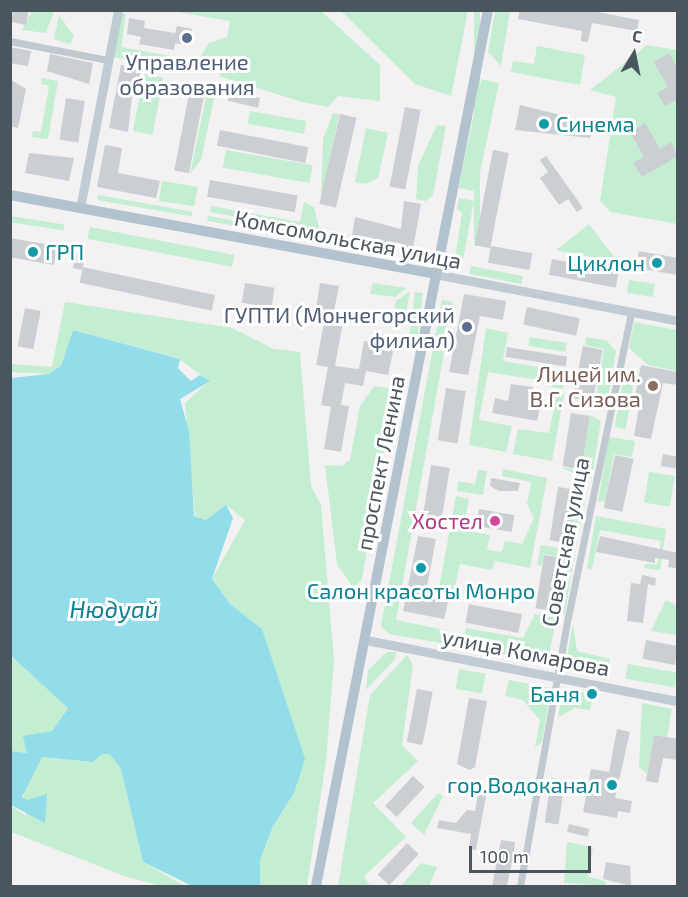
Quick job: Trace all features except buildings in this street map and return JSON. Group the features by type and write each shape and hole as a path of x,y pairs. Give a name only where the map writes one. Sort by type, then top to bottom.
{"main road":[{"name":"проспект Ленина","path":"316,886 488,10"},
{"name":"Комсомольская улица","path":"10,195 435,274"}],"street":[{"path":"80,208 118,10"},
{"path":"10,41 108,60"},
{"name":"Комсомольская улица","path":"435,274 678,321"},
{"name":"Советская улица","path":"520,886 557,678 631,312"},
{"name":"улица Комарова","path":"366,640 678,701"}],"green space":[{"path":"32,11 54,11 46,33 22,30"},
{"path":"172,11 321,11 380,65 380,101 338,96 328,107 302,102 219,76 221,60 206,57 195,71 113,57 120,13 126,14 121,47 198,61 209,43 227,37 230,21"},
{"path":"341,11 468,11 451,96 415,84"},
{"path":"474,11 480,11 480,242 474,242"},
{"path":"495,11 510,11 501,66 488,52"},
{"path":"59,15 74,36 70,44 54,39"},
{"path":"647,45 677,50 677,224 611,212 600,201 616,97 590,90"},
{"path":"537,46 585,55 580,85 511,72 513,61 534,64"},
{"path":"144,74 164,78 153,135 133,131"},
{"path":"42,78 58,81 48,139 32,137 33,131 41,132 49,86 41,84"},
{"path":"481,79 499,83 476,192 458,188"},
{"path":"208,88 216,89 201,160 190,174"},
{"path":"250,111 306,121 304,134 248,124"},
{"path":"333,113 339,114 321,202 323,139"},
{"path":"437,125 446,126 433,195 426,201 416,199 418,166"},
{"path":"366,128 388,133 378,178 366,184 355,182"},
{"path":"226,150 313,165 310,183 223,168"},
{"path":"162,181 198,187 194,206 159,201"},
{"path":"98,195 193,212 192,217 97,200"},
{"path":"459,198 474,201 463,259 455,258 462,213 457,209"},
{"path":"304,202 314,207 320,232 210,212 211,206 300,222"},
{"path":"10,216 64,225 63,231 10,222"},
{"path":"208,216 318,235 317,240 207,221"},
{"path":"589,224 618,262 556,250"},
{"path":"90,227 234,255 232,267 88,239"},
{"path":"471,266 523,276 521,284 469,274"},
{"path":"629,280 655,284 653,297 627,293"},
{"path":"373,283 406,288 395,297 370,294"},
{"path":"410,291 404,324 392,322 396,301"},
{"path":"415,292 423,293 416,349 408,348"},
{"path":"442,300 453,302 396,620 449,631 446,644 389,634 381,626"},
{"path":"65,302 232,328 274,349 300,352 311,486 321,505 334,660 326,761 307,886 260,886 260,860 273,826 294,793 278,683 262,629 230,604 212,579 245,520 226,505 207,520 195,516 185,403 209,381 178,358 73,330 61,366 48,374 11,372 10,364 52,367"},
{"path":"634,322 677,330 677,371 648,365 629,348"},
{"path":"486,328 508,333 503,361 566,372 563,389 552,387 552,382 488,372 479,420 512,426 506,452 469,445"},
{"path":"530,337 567,343 565,352 529,346"},
{"path":"586,337 606,340 616,351 607,404 595,402 604,349 585,345"},
{"path":"623,380 634,382 625,429 615,427"},
{"path":"374,386 389,388 391,411 362,579 354,589 337,564 325,465 342,466 350,460 360,406"},
{"path":"557,393 564,394 552,461 513,454 518,429 549,433"},
{"path":"590,415 601,421 592,477 586,480 561,467 581,470"},
{"path":"609,437 635,441 632,457 614,454 605,502 598,501"},
{"path":"503,469 547,478 530,568 495,561 492,570 460,564 454,591 439,588 456,496 469,499 463,530 490,535 487,550 502,552 505,541 522,544 534,518 527,504 531,482 502,476"},
{"path":"478,470 487,471 483,495 457,491 458,481 475,484"},
{"path":"649,472 675,476 670,507 644,503"},
{"path":"577,490 587,492 577,545 567,543"},
{"path":"596,516 666,529 660,570 644,568 645,564 657,565 661,541 600,530 592,569 587,568"},
{"path":"541,545 575,551 565,614 554,612 564,558 544,554 541,566 537,565"},
{"path":"666,600 677,606 677,635 651,631"},
{"path":"535,614 556,618 548,662 462,647 466,628 523,638"},
{"path":"573,624 577,651 610,659 607,676 565,668"},
{"path":"387,652 396,652 395,659 366,690 368,670"},
{"path":"407,655 413,665 402,745 418,761 373,803 406,837 364,876 370,886 338,886 370,695"},
{"path":"10,656 68,707 52,731 27,753 11,751"},
{"path":"628,664 677,673 675,687 625,679"},
{"path":"459,669 486,674 482,693 456,689"},
{"path":"509,680 551,688 542,742 535,747 540,720 523,700 505,696"},
{"path":"563,689 593,694 590,710 575,708 558,717"},
{"path":"642,703 672,709 667,737 654,735 647,774 639,767"},
{"path":"102,754 110,754 121,769 143,862 185,886 162,886 127,877 11,832 10,805 26,816 23,789 42,757 93,762"},
{"path":"438,793 443,796 424,835 411,823"},
{"path":"567,842 593,847 588,877 606,881 605,886 564,883"},
{"path":"421,863 437,867 429,886 401,886"}],"water":[{"name":"Нюдуай","path":"73,330 180,359 178,368 191,381 200,375 210,381 180,399 189,431 194,516 206,520 226,505 233,518 212,579 230,604 262,629 305,759 294,793 273,826 260,860 260,886 190,885 143,862 121,769 110,754 102,754 93,762 42,757 22,797 27,800 47,794 45,823 11,805 11,751 27,753 23,736 52,731 68,708 11,656 11,378 48,374 61,366"}],"place":[{"name":"Управление образования","path":"187,38"},
{"name":"Синема","path":"544,124"},
{"name":"ГРП","path":"33,252"},
{"name":"Циклон","path":"657,263"},
{"name":"ГУПТИ (Мончегорский филиал)","path":"467,327"},
{"name":"Лицей им. В.Г. Сизова","path":"653,386"},
{"name":"Хостел","path":"495,521"},
{"name":"Салон красоты Монро","path":"421,568"},
{"name":"Баня","path":"592,694"},
{"name":"гор.Водоканал","path":"612,785"}]}
